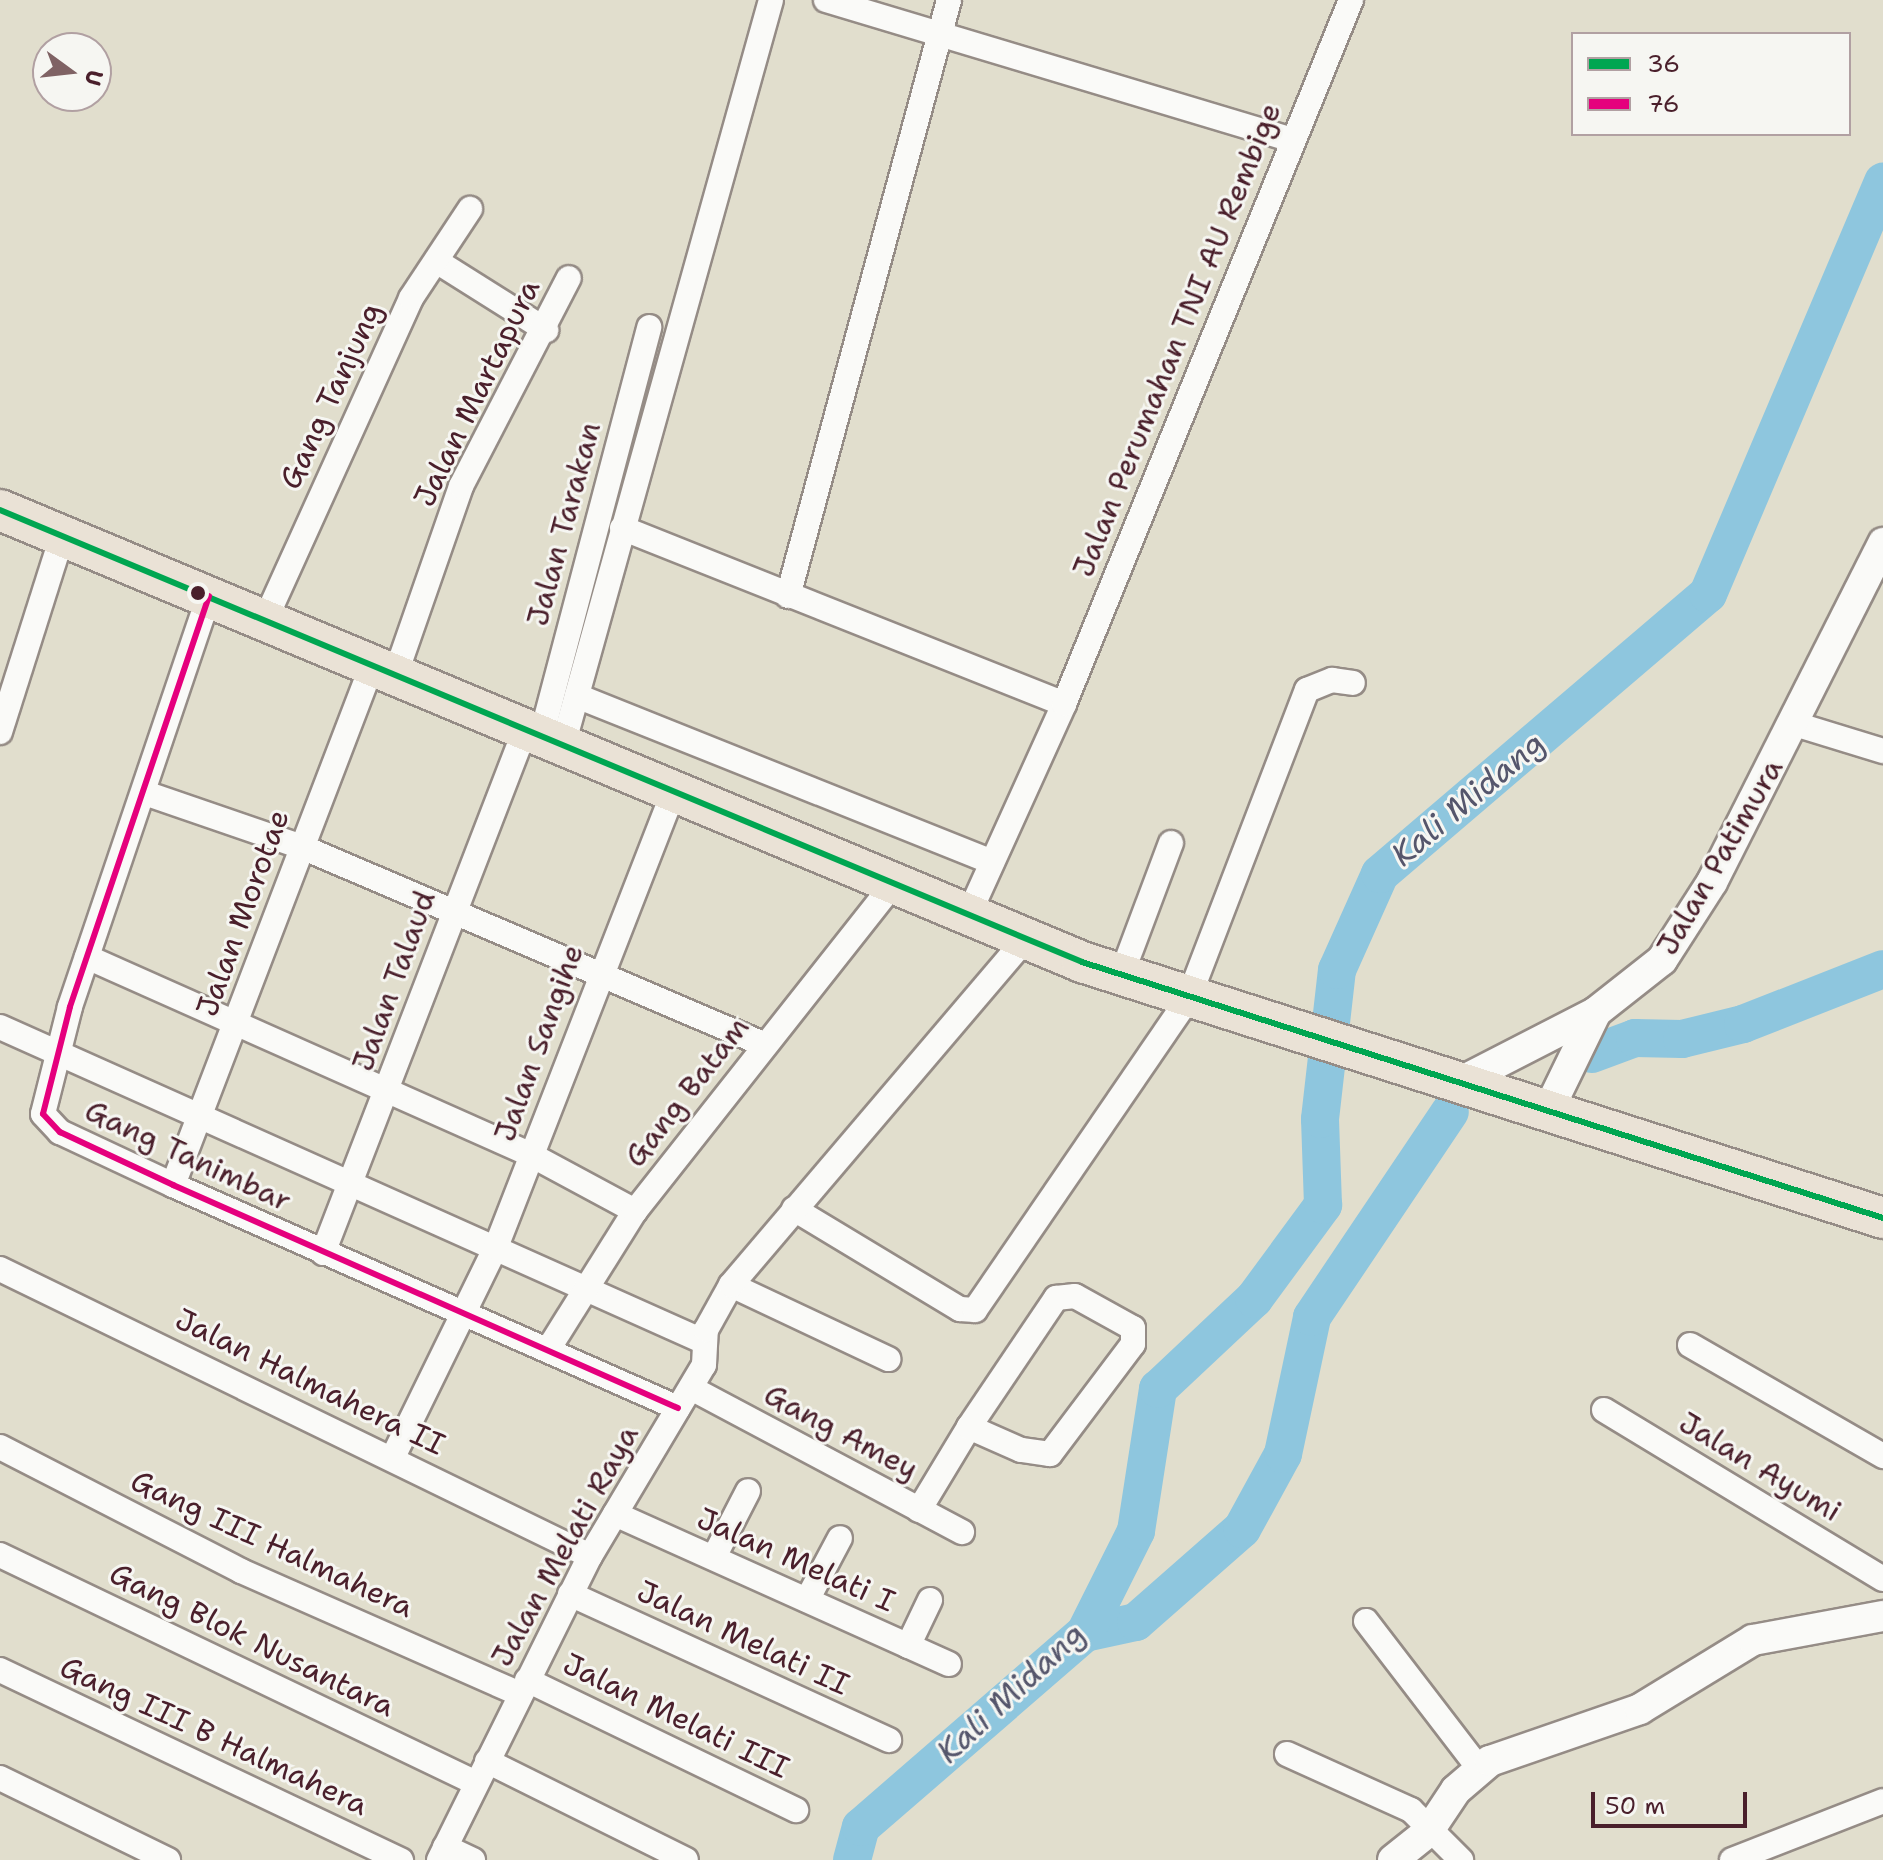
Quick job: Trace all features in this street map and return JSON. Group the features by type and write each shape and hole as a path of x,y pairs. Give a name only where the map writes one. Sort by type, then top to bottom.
{"main road":[{"path":"0,510 266,618 1025,940 1121,976 1239,1014 1361,1048 1547,1113 1883,1218"}],"street":[{"path":"543,738 577,696 771,0"},
{"path":"826,0 1293,140"},
{"path":"788,596 949,0"},
{"name":"Jalan Perumahan TNI AU Rembige","path":"968,916 1064,704 1351,0"},
{"name":"Gang Tanjung","path":"266,618 411,298 438,262 470,209"},
{"path":"438,262 546,330"},
{"name":"Jalan Martapura","path":"384,668 461,486 546,330 569,278"},
{"name":"Jalan Tarakan","path":"543,738 649,327"},
{"path":"622,528 1064,704"},
{"path":"0,732 62,537"},
{"name":"Jalan Patimura","path":"1462,1081 1596,1012 1641,982 1671,947 1795,724 1883,543"},
{"name":"Gang Tanimbar","path":"209,596 56,1051 43,1114 60,1132 323,1253 549,1348 685,1398"},
{"name":"Jalan Morotae","path":"173,1185 202,1118 302,847 384,668"},
{"path":"794,1209 960,1309 975,1310 1189,997 1307,690 1332,680 1353,683"},
{"path":"577,696 992,862"},
{"path":"1795,724 1883,751"},
{"name":"Jalan Talaud","path":"323,1253 388,1092 450,916 543,738"},
{"path":"145,793 302,847 450,916 763,1044"},
{"name":"Jalan Sangihe","path":"393,1457 460,1312 496,1247 533,1156 595,977 673,793"},
{"path":"1121,976 1171,843"},
{"name":"Gang Batam","path":"549,1348 635,1211 763,1044 892,886"},
{"name":"Jalan Melati Raya","path":"442,1853 590,1556 707,1356 705,1342 731,1285 1025,940"},
{"path":"87,957 237,1021 533,1156 635,1211"},
{"path":"1547,1113 1596,1012"},
{"path":"0,1027 586,1286 705,1342"},
{"name":"Jalan Halmahera II","path":"0,1269 393,1457 590,1556"},
{"path":"731,1285 888,1359"},
{"path":"919,1510 969,1427 1056,1298 1084,1299 1133,1328 1133,1344 1050,1454 1021,1450 969,1427"},
{"path":"1690,1345 1883,1456"},
{"name":"Gang Amey","path":"685,1398 962,1532"},
{"name":"Jalan Ayumi","path":"1604,1410 1883,1579"},
{"name":"Gang III Halmahera","path":"0,1447 241,1571 524,1687"},
{"path":"714,1557 748,1491"},
{"name":"Jalan Melati I","path":"615,1514 949,1664"},
{"path":"807,1600 840,1538"},
{"name":"Gang Blok Nusantara","path":"0,1555 481,1772 686,1860"},
{"name":"Jalan Melati II","path":"570,1594 889,1740"},
{"path":"908,1646 930,1600"},
{"path":"1393,1860 1428,1832 1478,1767 1640,1709 1753,1640 1883,1616"},
{"path":"1366,1621 1478,1767"},
{"name":"Gang III B Halmahera","path":"0,1670 401,1860"},
{"name":"Jalan Melati III","path":"524,1687 796,1810"},
{"path":"1287,1754 1397,1802 1461,1860"},
{"path":"0,1778 168,1860"},
{"path":"1732,1860 1883,1801"},
{"path":"442,1853 473,1860"}],"waterway":[{"name":"Kali Midang","path":"852,1860 861,1827 1085,1633 1136,1531 1158,1389 1254,1299 1323,1205 1320,1119 1337,970 1380,874 1708,594 1883,182"},
{"path":"1592,1054 1635,1038 1682,1039 1743,1024 1883,969"},
{"path":"1085,1633 1136,1622 1242,1529 1283,1454 1312,1317 1450,1112"}],"transit line":[{"name":"36","path":"0,510 1082,962 1883,1218"},
{"name":"76","path":"209,596 70,1007 43,1114 60,1132 173,1185 678,1408"}]}
